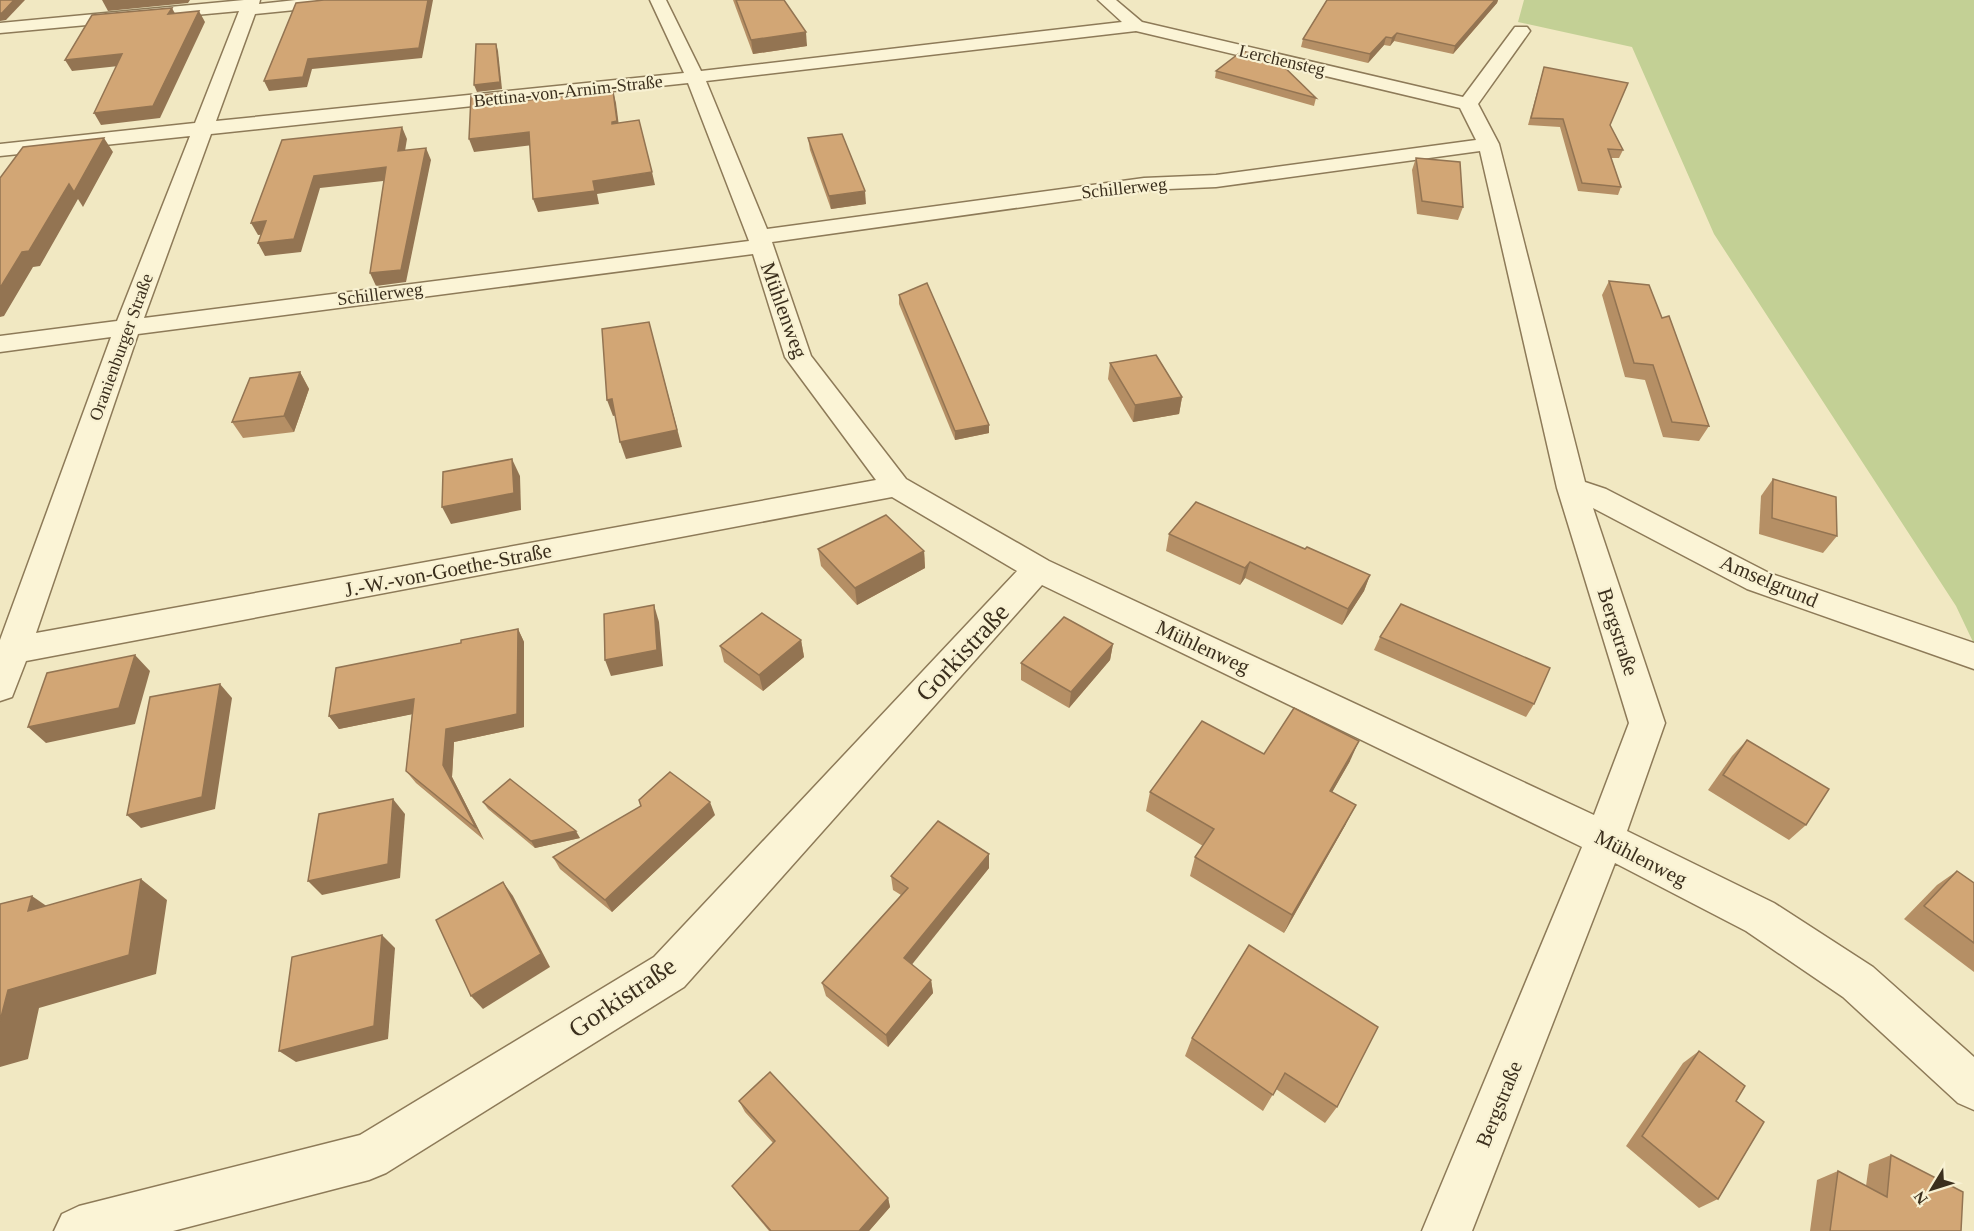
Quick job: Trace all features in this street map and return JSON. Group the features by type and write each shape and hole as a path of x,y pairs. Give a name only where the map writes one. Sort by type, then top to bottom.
{"street":[{"path":"0,28 250,5 345,0"},
{"name":"Mühlenweg","path":"658,0 695,77 760,242 798,357 896,486 1038,569 1605,840 1760,917 1858,982 1974,1087"},
{"name":"Lerchensteg","path":"1106,0 1136,26 1468,104"},
{"name":"Oranienburger Straße","path":"0,687 6,652 250,5"},
{"name":"Bettina-von-Arnim-Straße","path":"0,150 695,77 1136,26"},
{"path":"1468,104 1521,31"},
{"name":"Bergstraße","path":"1448,1231 1605,840 1647,723 1572,488 1490,144 1468,104"},
{"name":"Schillerweg","path":"0,344 760,242 1144,184 1216,181 1490,144"},
{"name":"J.-W.-von-Goethe-Straße","path":"6,652 896,486"},
{"name":"Amselgrund","path":"1572,488 1595,496 1758,581 1974,656"},
{"name":"Gorkistraße","path":"79,1231 369,1156 669,972 1038,569"}],"green space":[{"path":"1524,0 1974,0 1974,644 1956,606 1714,234 1632,47 1518,22"}],"building":[{"path":"0,0 14,0 0,13"},
{"path":"324,0 428,0 419,48 308,59 303,77 264,81 296,3"},
{"path":"736,0 784,0 806,32 751,40"},
{"path":"1327,0 1495,0 1455,46 1397,33 1392,38 1386,37 1370,54 1303,39"},
{"path":"172,8 168,14 199,11 153,106 94,113 122,54 65,60 92,15"},
{"path":"476,44 496,44 500,82 474,85"},
{"path":"1242,51 1276,59 1316,98 1216,71"},
{"path":"1544,67 1628,83 1610,125 1623,150 1608,149 1621,187 1582,183 1563,119 1531,118"},
{"path":"613,91 617,121 612,124 639,120 652,172 593,181 595,191 533,199 529,132 469,139 471,96 500,93 501,103"},
{"path":"402,127 398,151 426,148 401,270 370,273 386,167 314,176 294,239 258,243 266,221 251,223 282,140"},
{"path":"842,134 865,191 829,196 808,138"},
{"path":"104,138 74,192 69,184 29,251 22,252 0,288 0,178 23,147"},
{"path":"1416,158 1460,162 1463,207 1422,201"},
{"path":"1609,281 1649,285 1662,318 1669,316 1709,426 1672,422 1653,365 1634,363"},
{"path":"927,283 989,425 955,431 899,295"},
{"path":"649,322 677,430 620,442 612,399 607,400 602,329"},
{"path":"1156,355 1182,397 1135,405 1110,363"},
{"path":"300,372 284,416 232,422 250,378"},
{"path":"512,459 514,493 442,507 443,472"},
{"path":"1773,479 1836,497 1837,536 1772,518"},
{"path":"1196,502 1370,575 1348,609 1250,562 1245,568 1169,534"},
{"path":"886,515 924,551 855,588 818,549"},
{"path":"1401,604 1550,668 1534,704 1380,637"},
{"path":"654,605 657,650 605,660 604,614"},
{"path":"762,613 801,640 759,675 720,646"},
{"path":"1064,617 1113,644 1071,692 1021,663"},
{"path":"518,629 517,714 446,729 443,765 476,828 406,771 414,699 329,716 336,668"},
{"path":"135,655 119,708 28,727 47,673"},
{"path":"220,684 202,797 127,815 150,697"},
{"path":"1294,708 1359,741 1330,791 1356,805 1292,915 1195,857 1214,829 1150,792 1202,721 1264,754"},
{"path":"1747,740 1829,789 1806,825 1723,775"},
{"path":"670,772 710,802 605,900 553,857 641,806 639,800"},
{"path":"510,779 576,831 531,841 483,802"},
{"path":"393,799 388,864 308,881 319,814"},
{"path":"938,821 989,854 904,958 931,980 886,1035 822,983 908,888 891,876"},
{"path":"1957,871 1974,883 1974,943 1924,906"},
{"path":"141,879 129,955 8,990 0,1021 0,904 32,896 28,911"},
{"path":"503,882 541,954 471,996 436,920"},
{"path":"382,935 374,1026 279,1051 292,957"},
{"path":"1249,945 1378,1027 1337,1107 1285,1073 1273,1095 1192,1038"},
{"path":"1699,1051 1745,1086 1736,1101 1764,1122 1718,1199 1642,1136"},
{"path":"770,1072 888,1198 859,1231 771,1231 732,1186 775,1141 739,1101"},
{"path":"1891,1155 1963,1192 1961,1231 1830,1231 1838,1171 1887,1197"}]}
